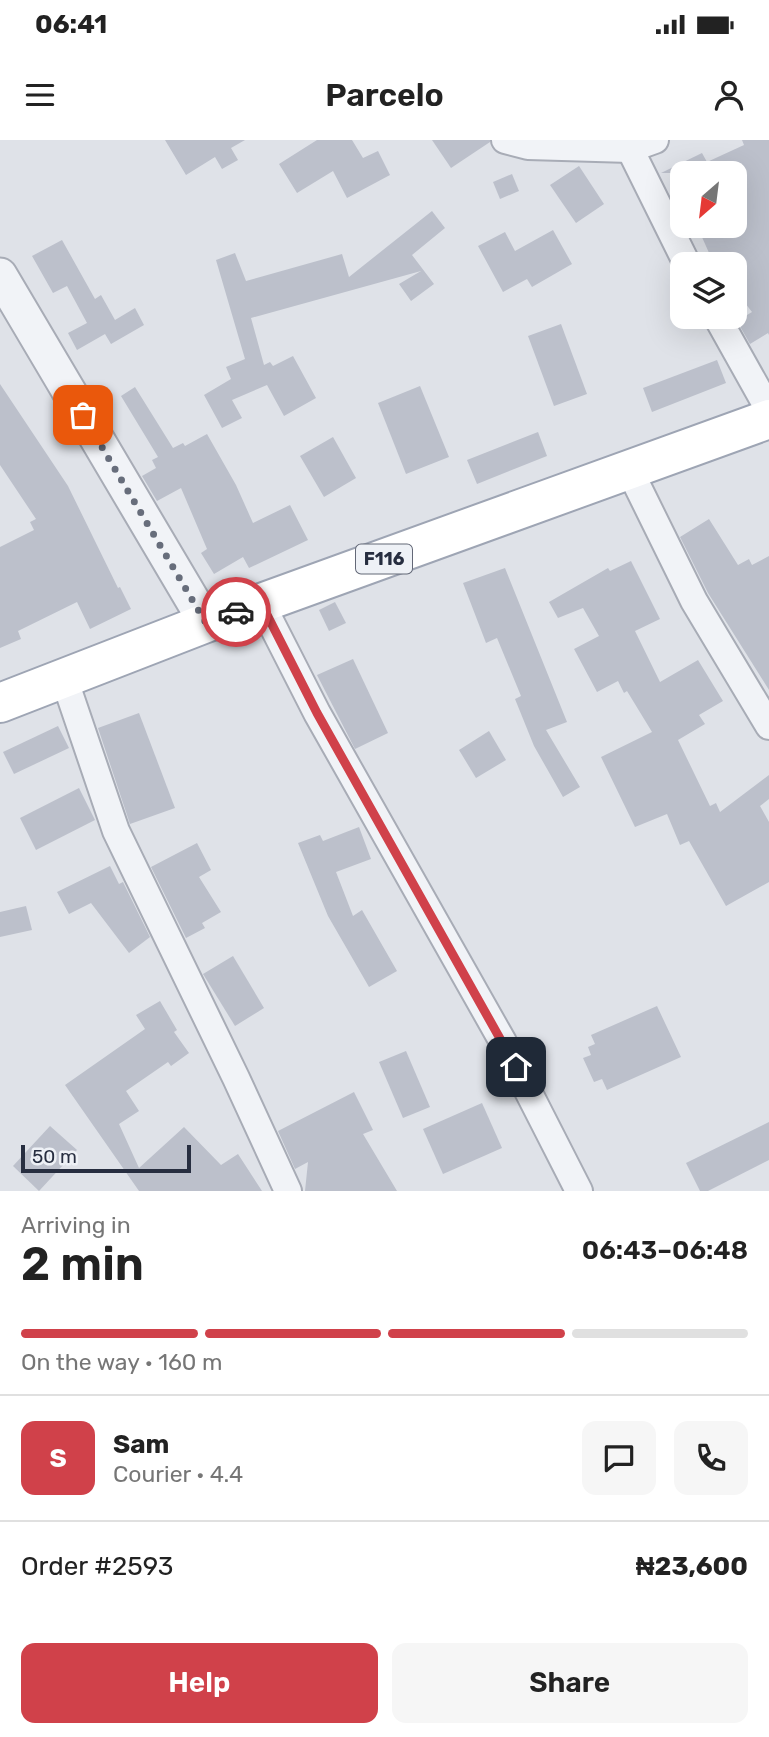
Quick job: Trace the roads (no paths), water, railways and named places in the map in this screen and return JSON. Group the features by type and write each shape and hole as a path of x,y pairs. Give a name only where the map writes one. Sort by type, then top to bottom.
{"main road":[{"name":"F116","path":"0,703 206,623 769,419"}],"street":[{"path":"505,140 528,146 648,142 683,252"},
{"path":"0,275 206,623"},
{"path":"723,329 769,410"},
{"path":"629,469 694,601 769,726"},
{"path":"261,603 317,713 503,1042 579,1191"},
{"path":"64,678 116,831 288,1191"}]}
